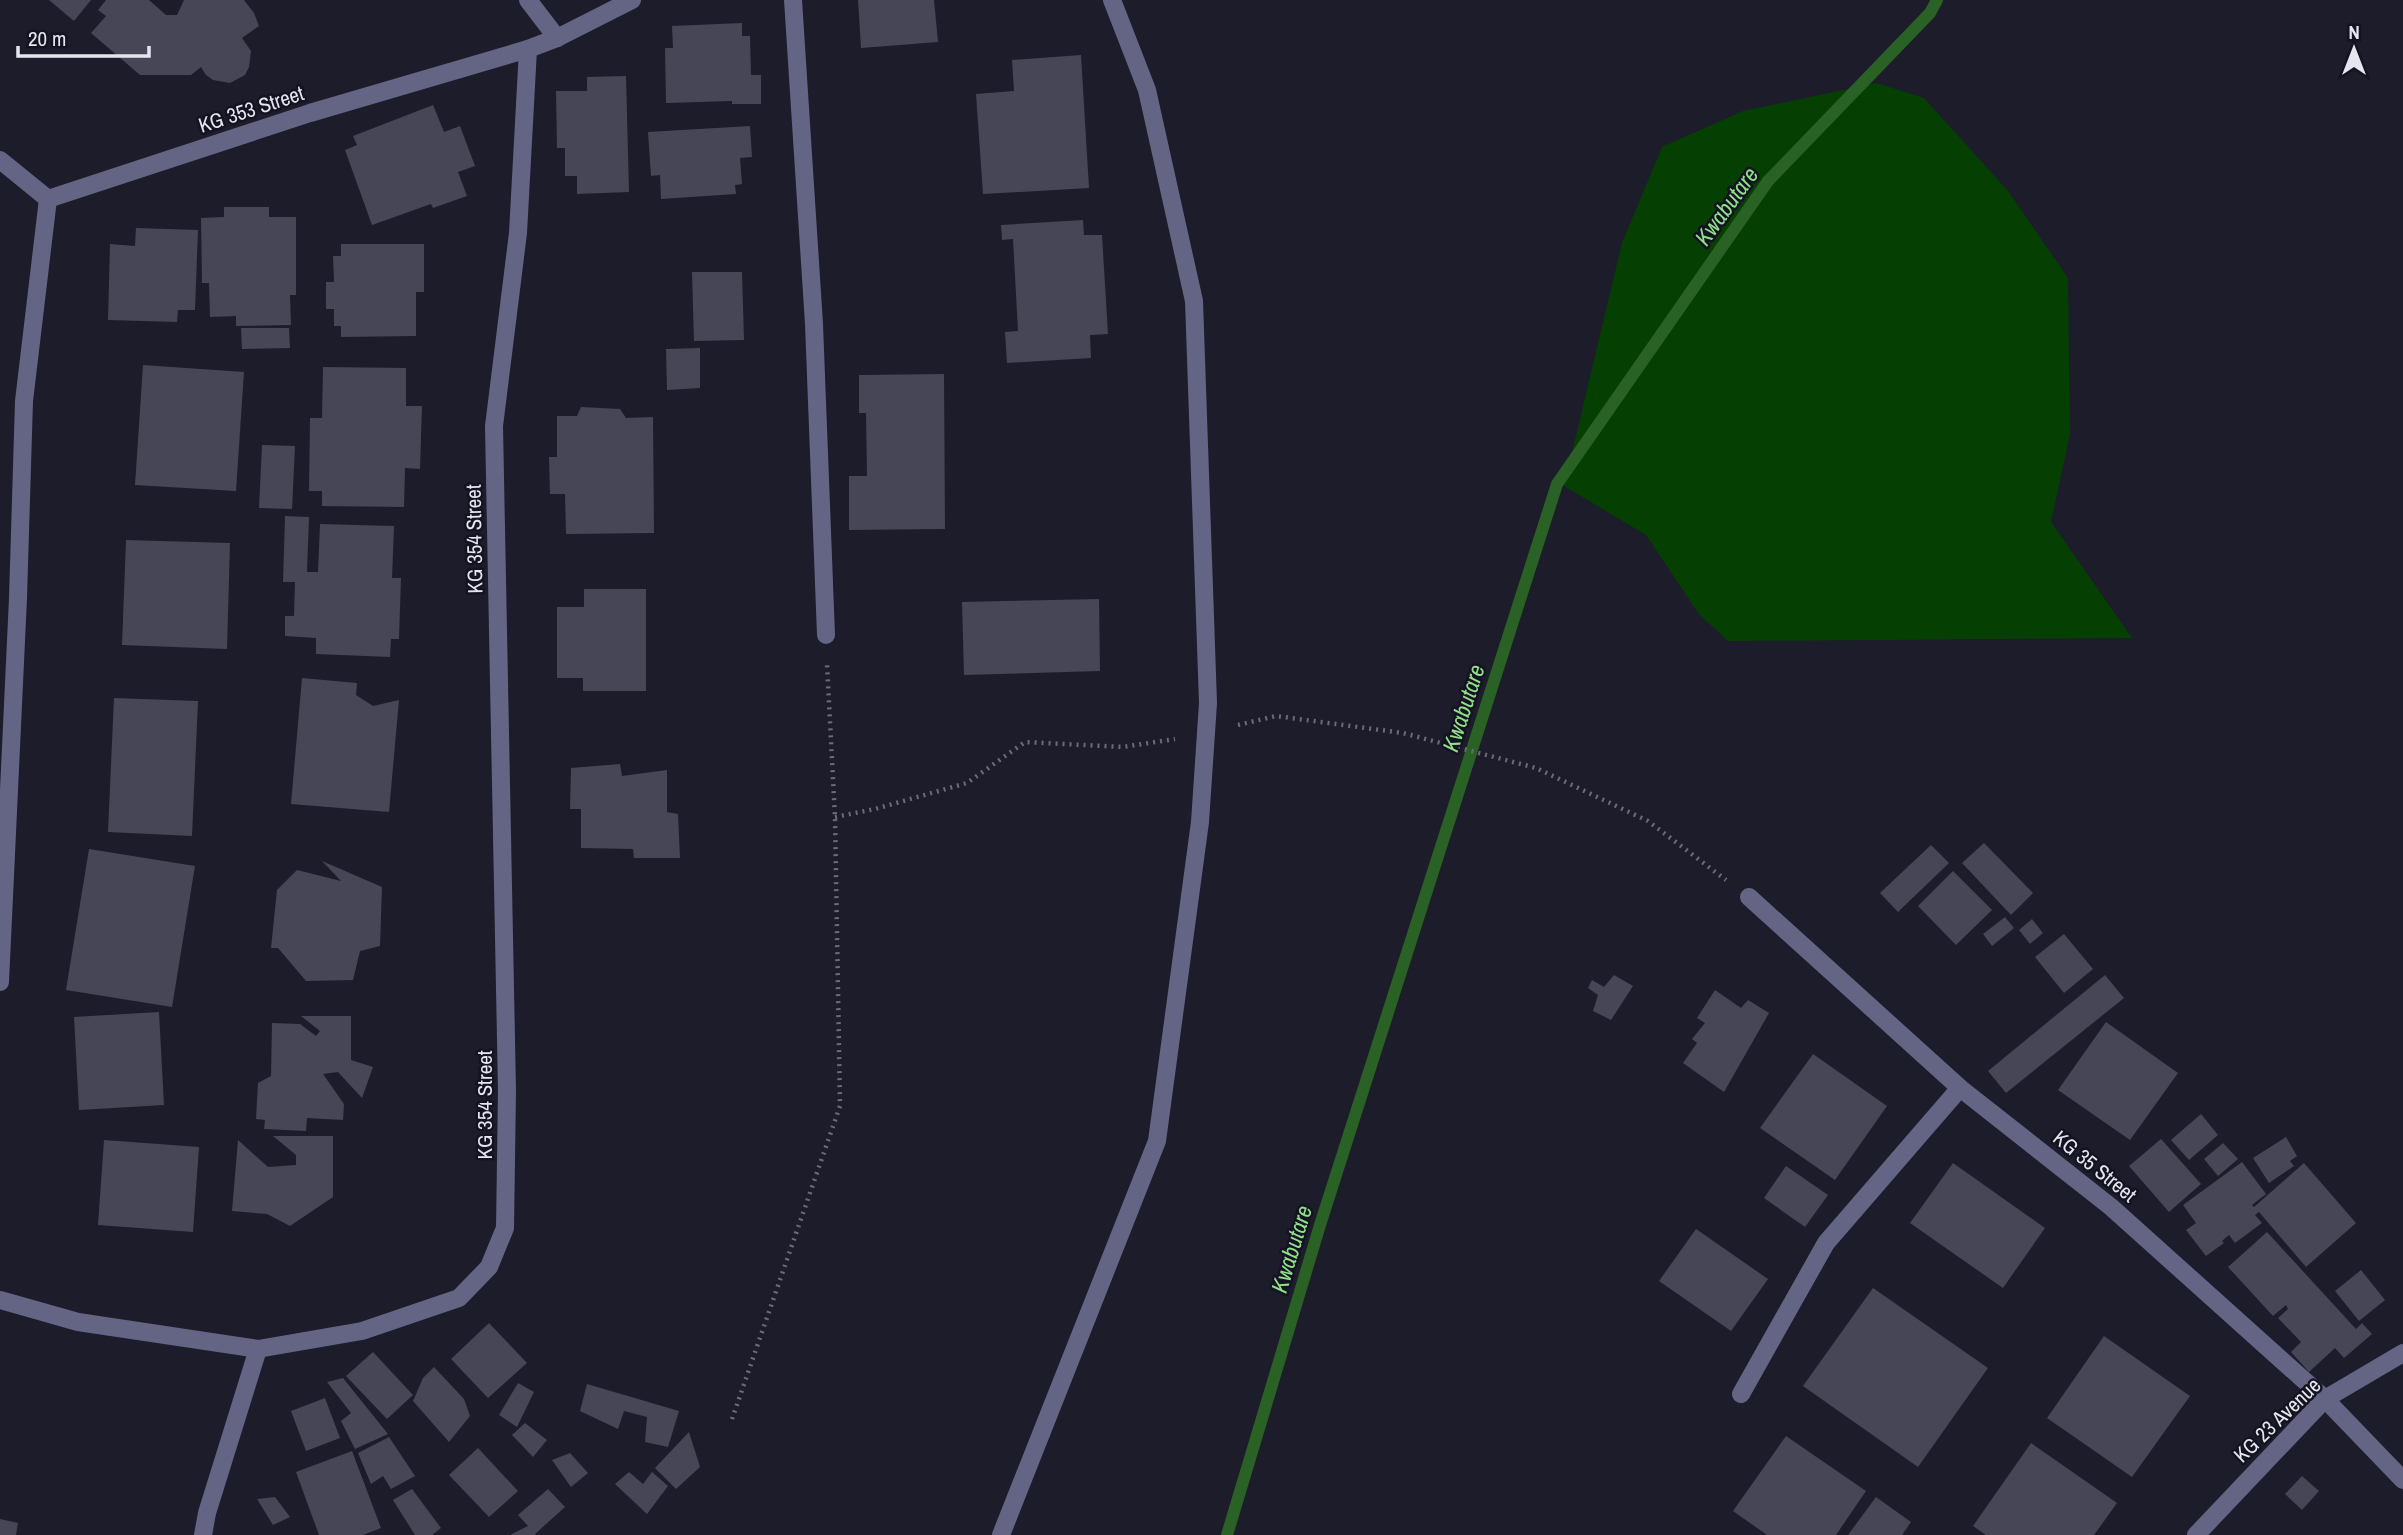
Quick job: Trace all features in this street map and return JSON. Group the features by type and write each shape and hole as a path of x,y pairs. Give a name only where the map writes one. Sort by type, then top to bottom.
{"street":[{"path":"528,0 558,38"},
{"name":"KG 353 Street","path":"48,199 310,113 528,50 558,38 632,0"},
{"path":"793,0 814,324 826,635"},
{"path":"1001,1535 1157,1141 1199,822 1206,734 1208,703 1194,301 1147,90 1112,0"},
{"name":"KG 354 Street","path":"0,1300 78,1322 258,1349 362,1331 459,1298 489,1266 505,1228 508,1091 494,426 518,233 528,50"},
{"path":"0,160 48,199 24,401 19,598 0,982"},
{"name":"KG 35 Street","path":"1749,897 1960,1088 2111,1207 2325,1399 2403,1480"},
{"path":"1741,1394 1826,1243 1960,1088"},
{"path":"203,1535 207,1513 258,1349"},
{"name":"KG 23 Avenue","path":"2196,1535 2325,1399 2403,1353"}],"path":[{"path":"732,1419 840,1106 835,817 826,635"},
{"path":"835,817 875,809 967,783 1026,742 1123,747 1206,734 1276,716 1403,733 1536,768 1648,821 1749,897"}],"green space":[{"path":"1877,83 1924,98 2008,191 2068,278 2070,434 2051,522 2132,638 1728,641 1699,614 1646,535 1564,486 1622,243 1662,147 1743,111"}],"building":[{"path":"49,0 91,0 74,21"},
{"path":"106,0 149,0 166,15 177,15 184,0 244,0 254,13 259,26 242,38 251,51 245,75 230,83 213,80 201,67 191,75 140,75 91,33 106,16 98,10"},
{"path":"858,0 934,0 938,42 861,48"},
{"path":"742,23 742,36 750,36 751,75 761,75 761,104 732,104 732,101 666,103 665,48 673,48 672,26"},
{"path":"1081,55 1089,188 983,194 976,94 1014,91 1012,60"},
{"path":"626,76 629,192 577,194 577,176 565,176 565,148 557,148 556,91 587,91 587,77"},
{"path":"433,105 444,132 460,126 475,166 458,172 467,196 433,208 431,204 372,225 345,150 357,145 353,136"},
{"path":"750,126 752,157 740,158 742,184 735,185 736,194 661,199 660,175 651,176 648,132"},
{"path":"224,207 269,207 269,217 296,217 296,295 290,295 291,325 236,326 236,316 210,317 209,283 202,283 201,218 224,217"},
{"path":"1083,220 1084,235 1102,235 1108,334 1090,335 1091,358 1007,363 1005,332 1018,331 1013,239 1002,240 1001,225"},
{"path":"136,228 198,230 195,310 178,310 177,322 108,320 110,244 135,246"},
{"path":"341,244 424,244 424,292 416,292 416,336 341,337 341,326 334,326 334,309 326,309 326,282 334,282 333,256 341,256"},
{"path":"692,272 742,272 744,340 694,341"},
{"path":"241,328 289,328 290,348 242,349"},
{"path":"700,348 700,388 667,390 666,349"},
{"path":"143,365 244,372 236,491 135,485"},
{"path":"323,367 406,368 406,406 422,406 420,469 405,468 404,507 322,506 322,491 309,491 310,418 322,418"},
{"path":"944,374 945,529 849,530 849,476 867,476 866,413 859,413 859,375"},
{"path":"581,407 620,409 626,418 653,417 654,533 566,534 565,494 550,494 549,457 557,457 557,416 577,416"},
{"path":"262,445 295,446 292,509 259,508"},
{"path":"285,516 309,517 307,572 318,572 320,524 394,526 392,578 401,578 399,639 391,639 390,657 316,654 316,638 285,636 285,616 294,616 295,582 283,582"},
{"path":"126,540 230,543 227,649 122,645"},
{"path":"584,589 646,589 646,691 583,691 583,678 557,678 557,607 584,607"},
{"path":"1099,599 1100,671 964,675 962,602"},
{"path":"302,678 357,683 356,695 373,706 399,700 389,812 291,804"},
{"path":"114,698 198,701 192,836 108,832"},
{"path":"620,764 622,776 667,770 667,812 678,814 680,858 634,858 633,849 581,848 581,809 570,809 571,768"},
{"path":"1984,843 2033,893 2011,915 1962,863"},
{"path":"1931,845 1949,863 1898,912 1880,893"},
{"path":"89,849 195,866 172,1007 66,990"},
{"path":"322,861 382,887 380,946 360,951 353,980 306,981 278,948 271,948 277,890 297,870 341,881"},
{"path":"1953,871 1992,910 1956,945 1918,906"},
{"path":"2005,917 2014,928 1992,946 1983,934"},
{"path":"2032,919 2043,933 2030,944 2019,930"},
{"path":"2064,934 2093,969 2064,993 2035,957"},
{"path":"1614,975 1633,986 1611,1020 1593,1011 1598,995 1588,988 1592,980 1604,987"},
{"path":"2105,975 2124,998 2006,1093 1988,1071"},
{"path":"1715,990 1741,1008 1748,1000 1769,1013 1724,1092 1683,1063 1697,1043 1692,1039 1705,1023 1697,1018"},
{"path":"159,1012 164,1105 79,1110 74,1017"},
{"path":"301,1016 351,1016 351,1060 373,1067 362,1098 338,1072 323,1074 344,1104 343,1120 307,1118 306,1131 264,1129 265,1120 256,1119 258,1083 271,1076 272,1023 300,1024 316,1036 320,1031"},
{"path":"2106,1022 2178,1073 2130,1140 2058,1090"},
{"path":"1813,1054 1887,1106 1835,1180 1760,1128"},
{"path":"2201,1114 2218,1135 2189,1160 2171,1140"},
{"path":"273,1136 333,1136 333,1197 290,1226 267,1214 232,1211 238,1140 268,1167 296,1165 296,1155"},
{"path":"2286,1137 2297,1156 2290,1161 2294,1166 2269,1183 2253,1158"},
{"path":"2161,1139 2201,1184 2169,1212 2129,1166"},
{"path":"104,1140 199,1147 193,1232 98,1225"},
{"path":"2223,1143 2238,1159 2218,1176 2204,1159"},
{"path":"2242,1162 2266,1194 2252,1205 2254,1207 2304,1163 2356,1223 2306,1267 2259,1212 2255,1215 2262,1223 2235,1243 2229,1235 2222,1241 2224,1243 2206,1256 2186,1230 2196,1223 2183,1205"},
{"path":"1953,1163 2045,1228 2003,1288 1910,1223"},
{"path":"1786,1166 1828,1195 1805,1227 1764,1198"},
{"path":"1696,1229 1768,1279 1731,1331 1659,1281"},
{"path":"2267,1232 2356,1329 2362,1323 2372,1334 2344,1358 2335,1348 2309,1372 2291,1352 2301,1342 2278,1318 2288,1309 2286,1305 2273,1316 2228,1267"},
{"path":"2361,1270 2385,1300 2359,1321 2335,1291"},
{"path":"1873,1288 1988,1368 1918,1467 1803,1386"},
{"path":"489,1323 527,1363 488,1398 451,1359"},
{"path":"2104,1336 2190,1396 2132,1477 2047,1418"},
{"path":"373,1352 413,1395 387,1419 346,1376"},
{"path":"434,1367 464,1399 470,1416 449,1442 413,1401 423,1378"},
{"path":"343,1378 388,1434 355,1449 341,1421 351,1413 327,1382"},
{"path":"518,1383 534,1392 517,1427 499,1415"},
{"path":"587,1384 679,1411 668,1447 645,1442 647,1417 624,1411 618,1429 580,1411"},
{"path":"325,1398 340,1438 306,1451 291,1411"},
{"path":"525,1423 547,1440 533,1457 512,1435"},
{"path":"689,1432 700,1467 676,1489 655,1468"},
{"path":"1786,1436 1866,1491 1836,1535 1767,1535 1733,1511"},
{"path":"389,1437 415,1476 391,1489 383,1476 371,1484 358,1453"},
{"path":"2031,1443 2117,1503 2094,1535 1986,1535 1973,1526"},
{"path":"478,1448 518,1491 489,1517 449,1475"},
{"path":"352,1451 381,1528 363,1535 319,1535 296,1472"},
{"path":"570,1453 588,1473 571,1487 552,1460"},
{"path":"629,1472 643,1484 652,1472 668,1486 647,1514 615,1484"},
{"path":"2302,1476 2319,1491 2302,1510 2285,1494"},
{"path":"412,1489 441,1528 432,1535 415,1535 393,1500"},
{"path":"548,1489 565,1507 536,1535 510,1535 528,1526 518,1515"},
{"path":"275,1497 290,1517 273,1525 257,1499"},
{"path":"1876,1497 1911,1522 1902,1535 1848,1535"},
{"path":"0,1519 18,1523 16,1535 0,1535"}],"waterway":[{"name":"Kwabutare","path":"1227,1535 1320,1225 1557,484 1768,181 1930,13 1937,0"}]}
